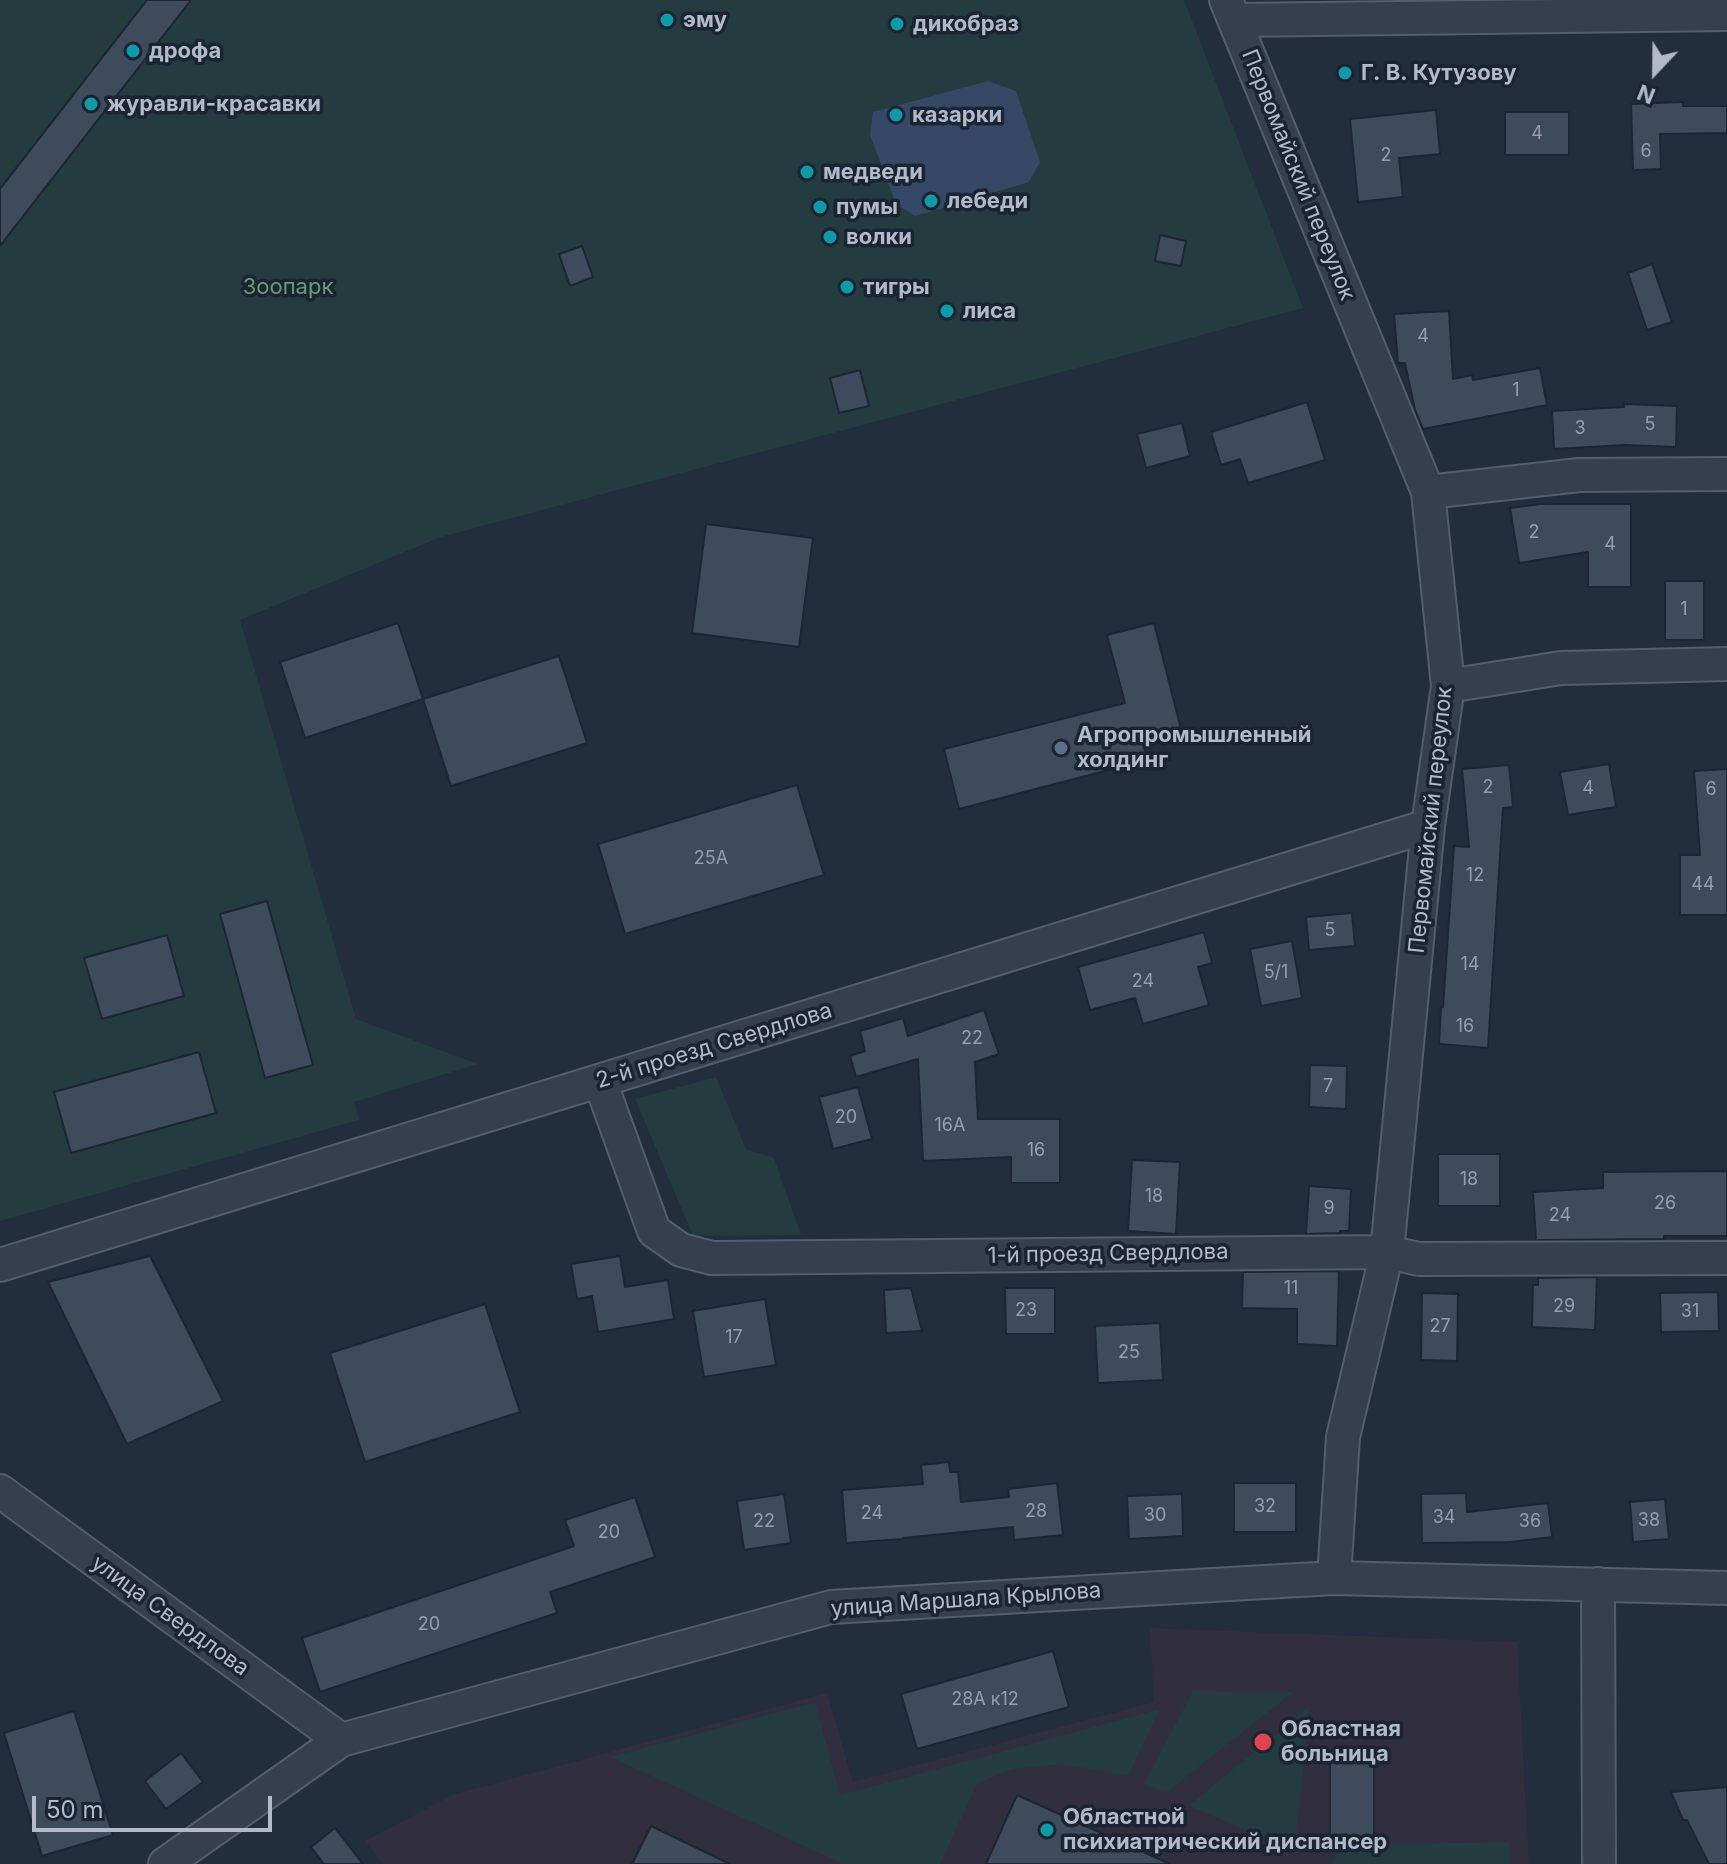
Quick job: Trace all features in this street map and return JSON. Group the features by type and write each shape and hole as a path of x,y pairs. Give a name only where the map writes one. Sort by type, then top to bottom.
{"street":[{"path":"1230,10 1727,14"},
{"name":"Первомайский переулок","path":"1230,10 1428,492 1448,686 1428,826 1387,1252 1343,1437 1334,1578"},
{"path":"1428,492 1579,475 1727,474"},
{"path":"1448,686 1561,668 1727,664"},
{"name":"2-й проезд Свердлова","path":"0,1265 1428,826"},
{"name":"1-й проезд Свердлова","path":"600,1081 654,1231 681,1250 712,1258 1387,1252 1419,1259 1727,1258"},
{"name":"улица Свердлова","path":"0,1491 341,1740"},
{"name":"улица Маршала Крылова","path":"165,1864 341,1740 831,1607 1334,1578 1727,1588"},
{"path":"1598,1584 1599,1864"}],"shaded area":[{"name":"Областная больница","path":"1150,1628 1517,1642 1529,1864 383,1864 365,1841 452,1795 827,1693 853,1782 1154,1702"}],"green space":[{"name":"Зоопарк","path":"0,0 1184,0 1303,308 441,537 240,620 356,1019 478,1064 354,1102 359,1120 0,1221"},
{"path":"716,1077 746,1149 774,1158 801,1235 693,1236 635,1099"},
{"path":"1193,1691 1293,1692 1166,1793 1144,1784"},
{"path":"815,1702 840,1795 1160,1709 1128,1776 1063,1764 1012,1769 977,1784 940,1864 843,1864 610,1757"},
{"path":"1309,1707 1295,1850 1188,1806"},
{"path":"1509,1842 1510,1864 1332,1864 1341,1845"}],"water":[{"path":"988,81 1016,91 1040,162 1029,182 915,216 896,204 870,135 873,112"}],"building":[{"path":"147,0 191,0 0,246 0,189"},
{"path":"1683,102 1683,106 1727,106 1727,133 1660,134 1661,169 1633,170 1631,104"},
{"path":"1436,110 1440,154 1399,158 1403,197 1358,202 1350,119"},
{"path":"1505,112 1569,112 1569,155 1505,155"},
{"path":"1160,235 1186,241 1181,266 1155,261"},
{"path":"582,246 593,277 570,286 559,254"},
{"path":"1652,264 1672,322 1647,330 1628,273"},
{"path":"1449,311 1453,379 1472,375 1473,380 1540,368 1547,405 1423,429 1415,410 1405,363 1398,363 1394,314"},
{"path":"860,370 869,406 839,413 830,378"},
{"path":"1307,402 1325,460 1248,483 1240,459 1221,465 1211,432"},
{"path":"1624,404 1677,406 1676,447 1625,445 1554,449 1552,411 1624,407"},
{"path":"1182,423 1190,456 1146,468 1137,434"},
{"path":"1540,504 1631,504 1631,587 1588,587 1588,552 1519,563 1510,508"},
{"path":"706,524 813,538 799,647 692,633"},
{"path":"1665,581 1704,581 1704,640 1665,640"},
{"path":"398,623 423,699 305,738 280,662"},
{"path":"1154,623 1182,733 1143,743 1147,760 959,809 944,749 1125,703 1107,635"},
{"path":"559,656 587,743 451,786 423,699"},
{"path":"1609,764 1616,807 1568,815 1560,772"},
{"path":"1509,765 1513,807 1503,808 1488,1048 1439,1044 1454,846 1469,847 1462,769"},
{"path":"1727,769 1727,915 1680,915 1680,855 1700,855 1694,771"},
{"path":"797,785 824,875 625,934 598,844"},
{"path":"267,901 313,1065 265,1078 220,914"},
{"path":"1352,913 1355,946 1309,950 1306,917"},
{"path":"1204,932 1212,963 1198,967 1209,1005 1143,1024 1135,998 1090,1010 1078,967"},
{"path":"167,935 184,996 102,1019 84,958"},
{"path":"1292,941 1302,998 1261,1006 1250,949"},
{"path":"984,1010 999,1054 975,1062 978,1119 1060,1119 1060,1183 1011,1183 1011,1157 923,1161 918,1059 856,1077 850,1056 865,1051 860,1031 903,1018 908,1036"},
{"path":"199,1052 216,1113 71,1153 54,1092"},
{"path":"1310,1065 1347,1066 1346,1109 1309,1107"},
{"path":"858,1087 872,1139 833,1149 819,1097"},
{"path":"1438,1154 1500,1154 1500,1206 1438,1206"},
{"path":"1132,1160 1180,1162 1176,1234 1128,1231"},
{"path":"1727,1171 1727,1236 1536,1240 1533,1192 1603,1188 1603,1172"},
{"path":"1309,1186 1351,1189 1349,1231 1306,1234"},
{"path":"150,1256 223,1401 127,1444 48,1282"},
{"path":"620,1256 625,1287 668,1280 674,1319 598,1332 592,1296 577,1299 571,1264"},
{"path":"1339,1271 1337,1346 1297,1344 1297,1309 1242,1308 1243,1272"},
{"path":"1597,1277 1595,1330 1532,1327 1533,1285 1538,1285 1538,1278"},
{"path":"911,1288 922,1331 886,1333 884,1290"},
{"path":"1005,1288 1055,1288 1055,1334 1006,1334"},
{"path":"1718,1292 1719,1331 1661,1332 1660,1293"},
{"path":"1422,1293 1458,1294 1457,1361 1421,1360"},
{"path":"765,1299 776,1365 704,1377 693,1311"},
{"path":"485,1304 520,1412 365,1462 330,1353"},
{"path":"1160,1323 1163,1380 1098,1383 1095,1326"},
{"path":"949,1462 950,1472 958,1472 961,1502 1009,1497 1008,1489 1057,1483 1063,1535 1014,1540 1013,1527 846,1543 842,1490 923,1484 921,1465"},
{"path":"1234,1483 1296,1483 1296,1532 1234,1532"},
{"path":"1466,1493 1467,1512 1548,1503 1552,1537 1511,1542 1422,1543 1421,1494"},
{"path":"784,1494 791,1543 744,1550 737,1501"},
{"path":"1182,1494 1183,1536 1129,1539 1127,1496"},
{"path":"635,1497 655,1557 550,1592 557,1613 320,1692 302,1638 574,1546 565,1520"},
{"path":"1665,1499 1669,1539 1633,1542 1630,1502"},
{"path":"1053,1651 1069,1707 917,1749 901,1694"},
{"path":"74,1711 113,1835 42,1856 4,1733"},
{"path":"181,1753 203,1782 166,1809 145,1781"},
{"path":"1330,1755 1374,1755 1374,1840 1330,1840"},
{"path":"1727,1787 1727,1864 1709,1864 1687,1820 1683,1820 1671,1792"},
{"name":"Областной психиатрический диспансер","path":"1017,1795 1170,1864 986,1864"},
{"path":"651,1826 730,1864 632,1864"},
{"path":"335,1828 363,1864 324,1864 311,1847"}],"place":[{"name":"эму","path":"667,20"},
{"name":"дикобраз","path":"897,24"},
{"name":"дрофа","path":"133,51"},
{"name":"Г. В. Кутузову","path":"1345,73"},
{"name":"журавли-красавки","path":"91,104"},
{"name":"казарки","path":"896,115"},
{"name":"медведи","path":"807,172"},
{"name":"лебеди","path":"931,201"},
{"name":"пумы","path":"820,207"},
{"name":"волки","path":"830,237"},
{"name":"тигры","path":"847,287"},
{"name":"лиса","path":"947,311"},
{"name":"Агропромышленный холдинг","path":"1061,748"},
{"name":"Областная больница","path":"1263,1742"},
{"name":"Областной психиатрический диспансер","path":"1047,1830"}]}
